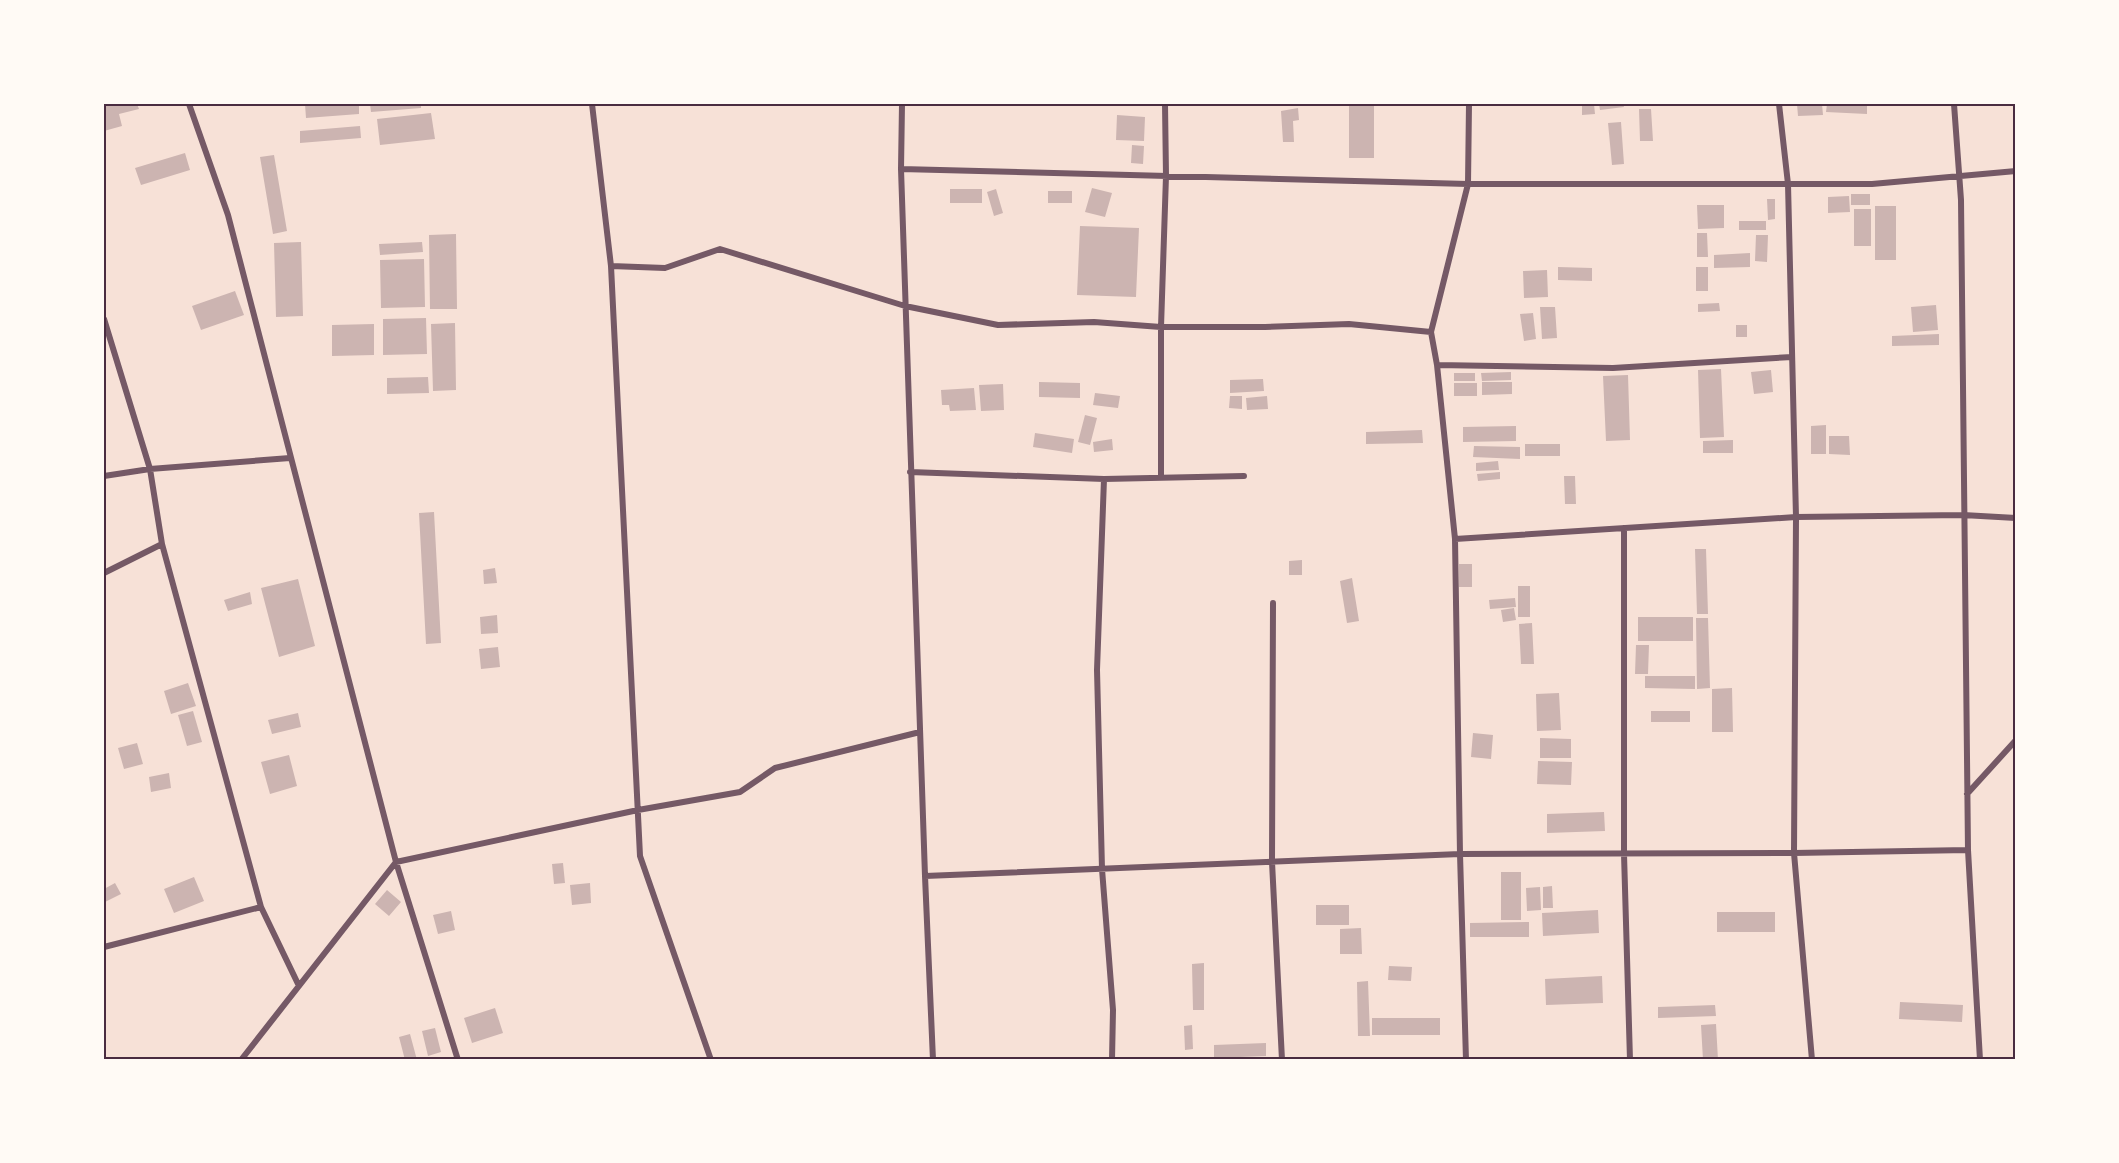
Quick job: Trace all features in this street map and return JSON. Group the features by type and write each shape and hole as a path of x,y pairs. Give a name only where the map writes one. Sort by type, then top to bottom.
{"street":[{"path":"189,104 228,215 396,862 458,1059"},
{"path":"592,104 611,266 640,855 711,1059"},
{"path":"902,104 901,169 910,472 933,1059"},
{"path":"1161,477 1161,327 1166,104"},
{"path":"1466,1059 1455,539 1437,365 1431,332 1468,184 1468,104"},
{"path":"1779,104 1788,184 1796,517 1794,853 1812,1059"},
{"path":"1954,104 1960,176 1968,850 1980,1059"},
{"path":"901,169 1468,184 1872,184 2016,171"},
{"path":"611,266 665,268 720,249 905,306 998,325 1094,322 1161,327 1265,327 1349,324 1431,332"},
{"path":"104,319 150,469 162,544 261,907 299,986"},
{"path":"1437,365 1613,368 1792,357"},
{"path":"104,476 150,469 290,458"},
{"path":"910,472 1104,479 1244,476"},
{"path":"1104,479 1097,670 1102,869 1113,1010 1112,1059"},
{"path":"1455,539 1796,517 1963,515 2016,519"},
{"path":"1624,528 1624,854 1630,1059"},
{"path":"104,573 162,544"},
{"path":"1273,603 1272,862 1282,1059"},
{"path":"241,1059 396,862 638,810 740,792 775,768 920,732"},
{"path":"1967,795 2016,740"},
{"path":"925,876 1460,854 1968,850"},
{"path":"104,947 261,907"}],"building":[{"path":"104,104 137,104 139,109 119,114 122,126 104,131"},
{"path":"305,104 359,104 359,114 306,118"},
{"path":"370,104 421,104 421,108 371,112"},
{"path":"1582,104 1594,104 1595,114 1582,115"},
{"path":"1599,104 1623,104 1624,107 1600,110"},
{"path":"1797,104 1822,104 1823,115 1798,116"},
{"path":"1827,104 1867,104 1867,114 1826,112"},
{"path":"1349,105 1374,105 1374,158 1349,158"},
{"path":"1298,108 1299,120 1293,121 1294,142 1283,142 1281,111"},
{"path":"1639,109 1651,109 1653,141 1640,141"},
{"path":"431,113 435,139 380,145 377,119"},
{"path":"1117,115 1145,117 1144,141 1116,140"},
{"path":"1621,122 1624,164 1612,165 1608,123"},
{"path":"360,126 361,138 300,143 300,131"},
{"path":"1132,145 1144,146 1143,164 1131,163"},
{"path":"185,153 190,170 141,185 135,168"},
{"path":"274,155 287,231 273,234 260,157"},
{"path":"1092,188 1112,193 1105,217 1085,212"},
{"path":"950,189 982,189 982,203 950,203"},
{"path":"996,189 1003,213 994,216 987,192"},
{"path":"1048,191 1072,191 1072,203 1048,203"},
{"path":"1851,194 1870,194 1870,205 1851,205"},
{"path":"1849,196 1850,212 1828,213 1828,197"},
{"path":"1767,199 1775,199 1775,219 1768,220"},
{"path":"1697,205 1724,205 1724,228 1698,229"},
{"path":"1875,206 1896,206 1896,260 1875,260"},
{"path":"1854,209 1871,209 1871,246 1854,246"},
{"path":"1739,221 1766,221 1766,230 1739,230"},
{"path":"1080,226 1139,228 1136,297 1077,295"},
{"path":"1697,233 1707,233 1708,257 1697,257"},
{"path":"456,234 457,309 430,309 429,235"},
{"path":"1756,235 1768,235 1767,262 1755,261"},
{"path":"301,242 303,316 276,317 274,243"},
{"path":"422,242 423,252 380,255 379,244"},
{"path":"1750,253 1750,267 1714,268 1714,255"},
{"path":"424,259 425,307 381,308 380,260"},
{"path":"1558,267 1592,268 1592,281 1558,280"},
{"path":"1696,267 1708,267 1708,291 1696,291"},
{"path":"1547,270 1548,297 1524,298 1523,271"},
{"path":"235,291 244,315 201,330 192,306"},
{"path":"1719,303 1720,311 1698,312 1698,304"},
{"path":"1936,305 1938,330 1913,332 1911,307"},
{"path":"1540,307 1555,307 1557,338 1542,339"},
{"path":"1533,313 1536,339 1524,341 1520,314"},
{"path":"426,318 427,354 383,355 383,319"},
{"path":"455,323 456,390 433,391 431,324"},
{"path":"374,324 374,355 332,356 332,325"},
{"path":"1736,325 1747,325 1747,337 1736,337"},
{"path":"1939,334 1939,345 1892,346 1892,336"},
{"path":"1721,369 1724,437 1700,438 1698,370"},
{"path":"1771,370 1773,392 1754,394 1751,372"},
{"path":"1511,372 1511,380 1482,381 1481,373"},
{"path":"1454,373 1475,373 1475,381 1454,381"},
{"path":"1628,375 1630,440 1606,441 1603,376"},
{"path":"428,377 429,393 387,394 387,378"},
{"path":"1263,379 1264,391 1230,393 1230,380"},
{"path":"1039,382 1080,383 1080,398 1039,397"},
{"path":"1482,382 1512,382 1512,394 1482,395"},
{"path":"1454,383 1477,383 1477,396 1454,396"},
{"path":"1003,384 1004,410 981,411 979,385"},
{"path":"974,388 976,410 950,411 949,405 942,405 941,390"},
{"path":"1095,393 1120,396 1118,408 1093,405"},
{"path":"1230,396 1242,396 1242,409 1229,408"},
{"path":"1267,396 1268,409 1247,410 1246,398"},
{"path":"1085,415 1097,418 1090,445 1078,442"},
{"path":"1826,425 1826,454 1811,454 1811,426"},
{"path":"1516,426 1516,441 1463,442 1463,427"},
{"path":"1422,430 1423,443 1366,444 1366,432"},
{"path":"1035,433 1074,439 1072,453 1033,447"},
{"path":"1829,436 1849,436 1850,455 1829,454"},
{"path":"1112,439 1113,450 1094,452 1093,442"},
{"path":"1733,440 1733,453 1703,453 1703,441"},
{"path":"1525,444 1560,444 1560,456 1525,456"},
{"path":"1474,446 1520,447 1520,459 1473,457"},
{"path":"1498,461 1499,470 1476,471 1476,463"},
{"path":"1500,472 1500,479 1478,481 1477,474"},
{"path":"1564,476 1575,476 1576,504 1565,504"},
{"path":"434,512 441,643 426,644 419,513"},
{"path":"1695,549 1706,549 1708,614 1697,614"},
{"path":"1302,560 1302,575 1289,575 1289,561"},
{"path":"1459,564 1472,564 1472,587 1459,587"},
{"path":"495,568 497,583 484,584 483,570"},
{"path":"1352,578 1359,621 1347,623 1340,581"},
{"path":"298,579 315,646 279,657 261,588"},
{"path":"1518,586 1530,586 1530,617 1518,617"},
{"path":"250,592 252,604 228,611 224,600"},
{"path":"1515,598 1516,607 1490,609 1489,600"},
{"path":"1514,608 1516,620 1503,622 1501,610"},
{"path":"497,615 498,633 481,634 480,617"},
{"path":"1638,617 1693,617 1693,641 1638,641"},
{"path":"1696,618 1708,618 1710,688 1697,689"},
{"path":"1532,623 1534,664 1521,664 1519,624"},
{"path":"1636,645 1649,645 1648,674 1635,674"},
{"path":"498,647 500,667 481,669 479,649"},
{"path":"1645,676 1695,676 1695,689 1645,688"},
{"path":"188,683 196,706 171,714 164,691"},
{"path":"1732,688 1733,732 1712,732 1712,689"},
{"path":"1559,693 1561,730 1537,731 1536,694"},
{"path":"193,711 202,742 187,746 178,715"},
{"path":"1651,711 1690,711 1690,722 1651,722"},
{"path":"298,713 301,727 272,734 268,720"},
{"path":"1473,733 1493,735 1491,759 1471,757"},
{"path":"1540,738 1571,739 1571,758 1540,758"},
{"path":"137,743 143,764 124,769 118,748"},
{"path":"289,755 297,786 270,794 261,762"},
{"path":"1538,761 1572,762 1571,785 1537,784"},
{"path":"169,773 171,788 151,792 149,777"},
{"path":"1604,812 1605,831 1547,833 1547,814"},
{"path":"563,863 565,883 554,884 552,864"},
{"path":"1501,872 1521,872 1521,920 1501,920"},
{"path":"194,877 204,901 174,913 164,889"},
{"path":"115,883 121,894 105,902 104,889"},
{"path":"590,883 591,903 572,905 570,885"},
{"path":"1552,886 1553,908 1543,908 1543,887"},
{"path":"1540,887 1541,910 1527,911 1526,888"},
{"path":"387,890 401,902 389,916 375,904"},
{"path":"1316,905 1349,905 1349,925 1316,925"},
{"path":"1598,910 1599,933 1543,936 1542,913"},
{"path":"451,911 455,930 438,934 433,915"},
{"path":"1717,912 1775,912 1775,932 1717,932"},
{"path":"1529,922 1529,937 1470,937 1470,923"},
{"path":"1361,928 1362,954 1340,954 1340,929"},
{"path":"1204,963 1204,1010 1193,1010 1192,964"},
{"path":"1389,966 1412,967 1411,981 1388,980"},
{"path":"1602,976 1603,1003 1546,1005 1545,979"},
{"path":"1368,981 1370,1036 1358,1036 1357,982"},
{"path":"1900,1002 1963,1005 1962,1022 1899,1019"},
{"path":"1715,1005 1716,1016 1658,1018 1658,1007"},
{"path":"495,1008 503,1033 472,1043 464,1018"},
{"path":"1372,1018 1440,1018 1440,1035 1372,1035"},
{"path":"1716,1024 1718,1060 1703,1060 1701,1025"},
{"path":"1192,1025 1193,1049 1185,1050 1184,1026"},
{"path":"435,1028 441,1052 428,1056 422,1031"},
{"path":"410,1034 417,1060 405,1060 399,1037"},
{"path":"1266,1043 1266,1056 1214,1058 1214,1045"}]}
